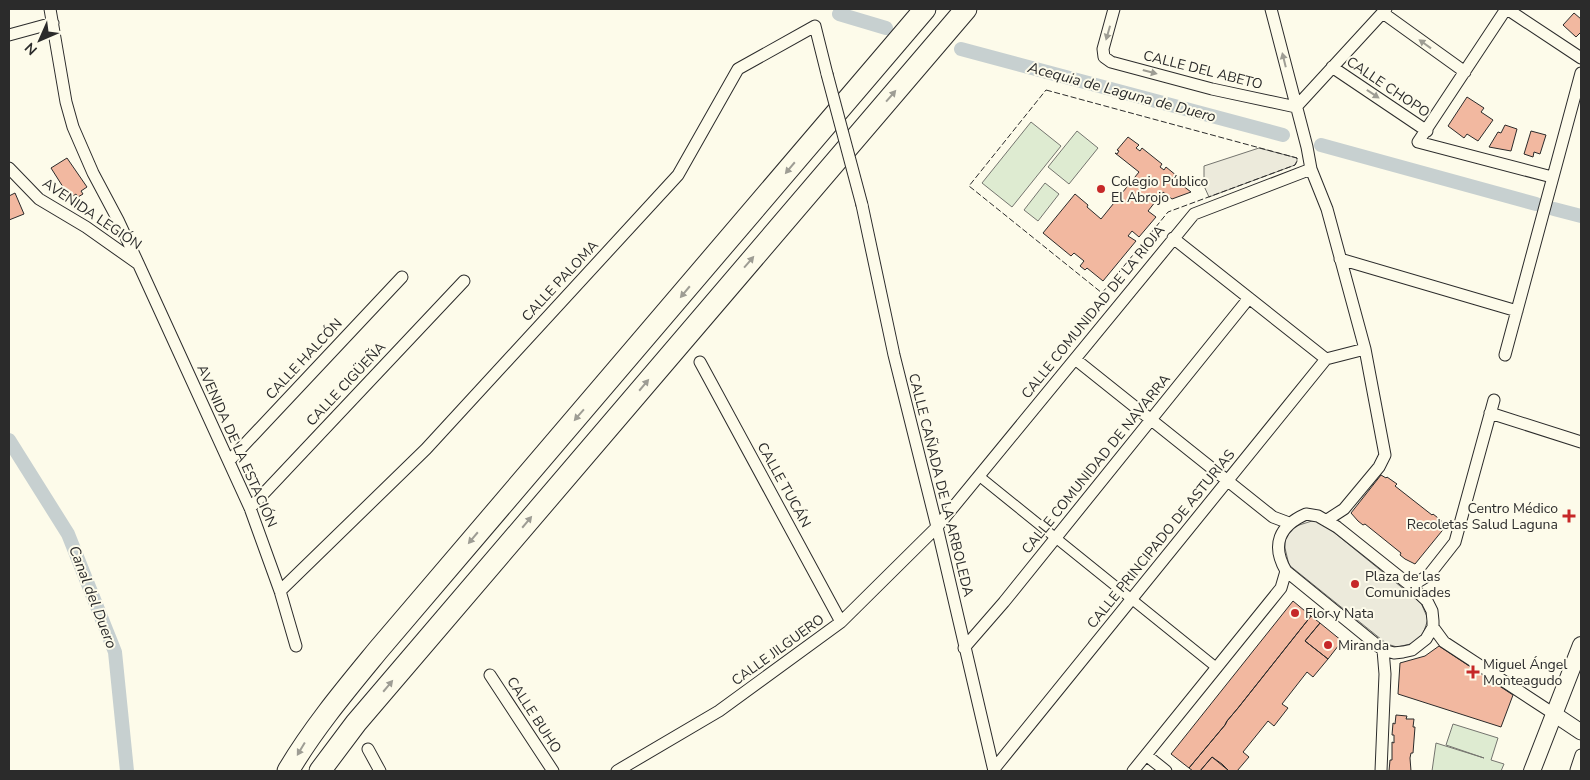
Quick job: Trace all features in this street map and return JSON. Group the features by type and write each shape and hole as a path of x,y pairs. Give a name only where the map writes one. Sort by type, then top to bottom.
{"highway":[{"path":"288,771 306,742 334,704 379,649 925,9"},
{"path":"320,771 356,723 966,9"}],"main road":[{"path":"1532,771 1581,645"}],"street":[{"name":"AVENIDA DE LA ESTACIÓN","path":"50,9 66,102 73,127 93,173 138,263 250,508 280,591 296,646"},
{"name":"CALLE DEL ABETO","path":"1114,9 1103,49 1104,57 1111,62 1203,86 1296,107"},
{"path":"1271,9 1307,147 1311,170 1327,209 1364,349 1385,455 1379,467 1344,509 1337,526"},
{"path":"1552,177 1418,142 1506,9 1581,58"},
{"path":"1296,107 1384,11 1465,72"},
{"path":"9,35 53,24"},
{"name":"CALLE PALOMA","path":"280,591 426,449 678,175 738,69 815,26 827,74"},
{"name":"CALLE CHOPO","path":"1332,67 1427,131"},
{"path":"1505,355 1581,73"},
{"name":"CALLE CAÑADA DE LA ARBOLEDA","path":"827,74 862,205 894,354 994,770"},
{"name":"AVENIDA LEGIÓN","path":"9,168 39,199 86,227 138,263"},
{"name":"CALLE COMUNIDAD DE LA RIOJA","path":"937,527 1194,214 1311,170"},
{"path":"1173,238 1326,359 1364,349"},
{"path":"1340,259 1516,311"},
{"name":"CALLE HALCÓN","path":"229,461 402,277"},
{"name":"CALLE CIGÜEÑA","path":"250,508 464,281"},
{"name":"CALLE COMUNIDAD DE NAVARRA","path":"964,648 1004,602 1249,298"},
{"path":"1075,359 1273,517 1289,523"},
{"name":"CALLE PRINCIPADO DE ASTURIAS","path":"994,770 1226,480 1326,359"},
{"name":"CALLE TUCÁN","path":"700,362 841,622"},
{"path":"1422,595 1429,575 1455,542 1494,400"},
{"path":"1490,413 1581,442"},
{"path":"979,476 1218,668"},
{"path":"1326,520 1344,509"},
{"path":"1306,514 1318,516 1326,520 1337,526 1422,595 1432,611 1433,627 1426,640 1412,650 1403,652 1388,651 1286,571 1280,561 1279,546 1281,535 1289,523 1306,514"},
{"path":"1273,517 1281,535"},
{"name":"CALLE JILGUERO","path":"617,771 719,711 841,622 937,527"},
{"path":"1281,588 1286,571"},
{"path":"1411,586 1429,575"},
{"path":"1132,771 1218,668 1281,588 1296,579"},
{"path":"1433,627 1444,642 1581,732"},
{"path":"1426,640 1444,642"},
{"path":"1381,771 1385,674 1388,651"},
{"name":"CALLE BUHO","path":"490,675 553,771"},
{"path":"368,749 380,771"},
{"path":"1146,755 1166,771"},
{"path":"1579,771 1576,770 1581,755"}],"green space":[{"path":"1031,122 1061,146 1012,207 982,183"},
{"path":"1077,131 1098,148 1069,184 1048,167"},
{"path":"1045,183 1059,194 1038,221 1024,210"},
{"path":"1453,724 1498,738 1491,760 1504,764 1501,771 1432,771 1436,743 1484,758 1446,745"}],"shaded area":[{"path":"1259,148 1297,158 1297,161 1295,165 1209,197 1204,186 1204,166"},
{"name":"Plaza de las Comunidades","path":"1312,521 1321,522 1421,603 1428,619 1423,634 1415,643 1397,647 1387,644 1289,565 1285,540 1296,526"}],"building":[{"path":"1574,13 1581,19 1581,34 1576,37 1563,25"},
{"path":"1467,97 1484,108 1481,112 1493,120 1478,141 1467,134 1464,138 1448,126"},
{"path":"1505,125 1517,129 1511,151 1489,147 1498,132 1501,133"},
{"path":"1531,131 1546,135 1540,154 1534,152 1533,157 1524,154"},
{"path":"1128,137 1139,145 1136,148 1140,151 1142,148 1162,164 1160,167 1164,170 1166,167 1177,176 1174,179 1191,192 1172,199 1163,192 1148,211 1156,217 1139,237 1132,231 1128,236 1136,241 1103,281 1087,268 1085,270 1080,266 1084,261 1074,253 1071,256 1043,233 1075,194 1101,219 1139,172 1115,153 1117,154 1119,151 1117,150"},
{"path":"67,158 87,187 81,191 83,194 78,197 76,194 70,198 51,168"},
{"path":"15,193 24,214 9,220 9,196"},
{"path":"1381,475 1397,484 1395,486 1446,526 1415,564 1405,559 1400,555 1401,553 1365,524 1363,525 1358,521 1351,513"},
{"path":"1293,601 1311,616 1189,768 1171,754"},
{"path":"1311,616 1320,623 1305,641 1328,659 1313,677 1307,672 1282,704 1288,708 1274,726 1268,721 1243,752 1249,757 1237,771 1229,771 1212,757 1200,771 1193,771 1189,768 1225,725"},
{"path":"1320,623 1342,641 1328,659 1305,641"},
{"path":"1439,646 1513,695 1501,727 1398,694 1400,663 1425,656"},
{"path":"1396,715 1407,716 1406,719 1414,719 1413,753 1411,753 1410,758 1411,771 1389,771 1390,760 1392,760 1392,742 1394,743 1394,735 1392,735 1393,723 1395,724"},
{"path":"1212,757 1222,764 1229,771 1200,771"}],"waterway":[{"name":"Acequia de Laguna de Duero","path":"839,14 886,28"},
{"name":"Acequia de Laguna de Duero","path":"961,49 1283,135"},
{"name":"Acequia de Laguna de Duero","path":"1321,145 1536,204"},
{"name":"Acequia de Laguna de Duero","path":"1554,209 1581,216"},
{"name":"Canal del Duero","path":"9,440 68,534 115,652 127,771"}],"fence":[{"path":"1046,90 1297,158 1297,161 1295,165 1168,212 1102,293 969,186 1046,90"}],"place":[{"name":"Colegio Público El Abrojo","path":"1101,189"},
{"name":"Centro Médico Recoletas Salud Laguna","path":"1569,516"},
{"name":"Plaza de las Comunidades","path":"1355,584"},
{"name":"Flor y Nata","path":"1295,613"},
{"name":"Miranda","path":"1328,645"},
{"name":"Miguel Ángel Monteagudo","path":"1473,672"}]}
